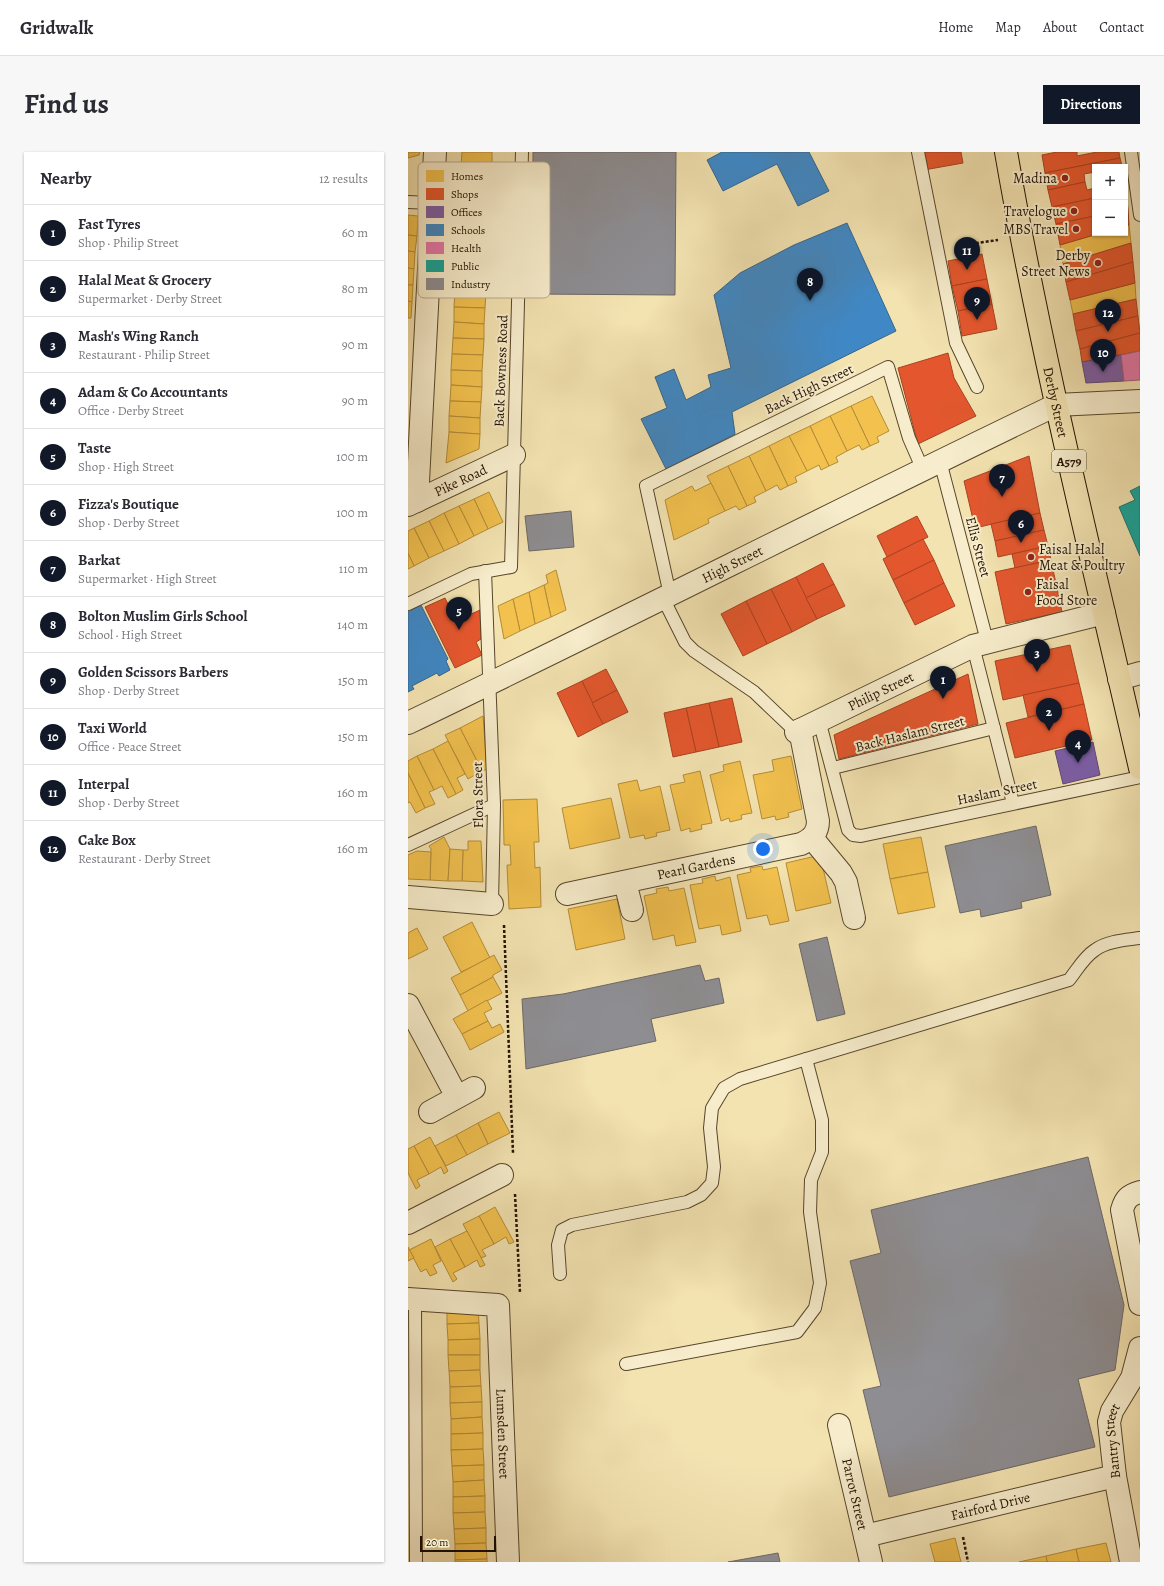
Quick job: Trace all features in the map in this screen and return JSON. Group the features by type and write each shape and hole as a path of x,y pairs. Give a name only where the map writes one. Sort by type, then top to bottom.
{"main road":[{"name":"Derby Street","path":"1006,152 1020,236 1056,405 1140,768"}],"street":[{"path":"434,162 435,152"},
{"path":"413,503 426,298"},
{"path":"1056,405 1140,401"},
{"name":"High Street","path":"408,723 667,597 931,465 1056,405"},
{"name":"Pike Road","path":"413,503 514,455"},
{"name":"Philip Street","path":"798,731 980,643 1104,613"},
{"path":"1119,679 1140,673"},
{"path":"798,731 818,821 818,828 812,838 841,873 846,882 854,918"},
{"name":"Pearl Gardens","path":"567,894 801,844 812,838"},
{"path":"625,882 632,910"},
{"path":"408,897 492,904"},
{"path":"408,1005 465,1092 430,1112"},
{"path":"408,1223 508,1181"},
{"path":"1132,1197 1122,1210 1140,1304"},
{"path":"412,1299 498,1305"},
{"name":"Lumsden Street","path":"498,1305 508,1562"},
{"name":"Bantry Street","path":"1131,1562 1115,1476 1109,1422 1112,1411 1132,1378 1140,1348"},
{"name":"Parrot Street","path":"839,1426 871,1562"},
{"name":"Fairford Drive","path":"865,1536 1115,1476"}],"lane":[{"name":"Back Bowness Road","path":"522,152 522,162"},
{"path":"918,152 956,343 976,387"},
{"path":"1131,152 1140,214"},
{"path":"408,202 418,202"},
{"name":"Back Bowness Road","path":"485,571 511,567 518,298"},
{"name":"Back High Street","path":"667,597 646,486 888,367 909,438 931,465"},
{"name":"Ellis Street","path":"931,465 980,643 994,728 1013,803"},
{"path":"408,604 471,574 485,571 489,684"},
{"path":"667,597 685,642 694,651 754,692 798,731"},
{"name":"Flora Street","path":"489,684 494,805 492,904"},
{"path":"819,720 833,768"},
{"name":"Back Haslam Street","path":"833,768 994,728"},
{"name":"Haslam Street","path":"833,768 848,830 853,835 861,836 1013,803 1140,778"},
{"path":"408,845 494,805"},
{"path":"560,1274 558,1245 562,1230 572,1225 687,1202 701,1195 712,1183 714,1167 710,1128 712,1108 724,1088 740,1079 1069,980 1086,957 1095,949 1104,945 1140,938"},
{"path":"626,1364 798,1332 815,1308 820,1283 810,1212 811,1180 822,1152 822,1120 806,1059"},
{"path":"412,1299 416,1562"}],"path":[{"path":"938,249 1020,236"},
{"path":"492,904 503,916 514,1157"},
{"path":"498,1305 520,1296 508,1181"}],"building: Homes":[{"path":"408,152 420,152 419,155 408,158"},
{"path":"462,152 492,152 492,162 461,162"},
{"path":"408,215 418,216 417,236 408,235"},
{"path":"1128,225 1131,243 1063,264 1060,245 1092,236 1128,236"},
{"path":"408,235 417,236 415,252 408,251"},
{"path":"408,251 415,252 414,269 408,268"},
{"path":"408,268 414,269 413,285 408,285"},
{"path":"1135,283 1136,299 1073,314 1070,300"},
{"path":"408,285 413,285 412,302 408,301"},
{"path":"455,298 486,298 485,308 454,307"},
{"path":"408,301 412,302 411,318 408,318"},
{"path":"454,307 485,308 484,324 454,322"},
{"path":"454,322 484,324 484,339 453,338"},
{"path":"453,338 484,339 483,355 452,354"},
{"path":"452,354 483,355 482,371 451,370"},
{"path":"451,370 482,371 482,387 451,385"},
{"path":"451,385 482,387 481,402 450,401"},
{"path":"872,396 889,431 877,437 879,442 870,446 851,406"},
{"path":"450,401 481,402 480,418 449,416"},
{"path":"851,406 870,446 862,450 859,445 847,451 830,416"},
{"path":"449,416 480,418 480,434 449,432"},
{"path":"830,416 847,451 836,457 838,462 829,466 810,426"},
{"path":"810,426 829,466 821,470 819,465 807,471 789,436"},
{"path":"449,432 480,434 479,449 446,463"},
{"path":"789,436 807,471 795,477 797,482 788,486 769,446"},
{"path":"769,446 788,486 780,490 777,485 766,491 749,456"},
{"path":"749,456 766,491 754,497 756,502 747,506 728,466"},
{"path":"728,466 747,506 739,510 736,506 725,511 707,476"},
{"path":"711,483 725,511 708,519 709,523 674,540 665,500 692,486 695,491"},
{"path":"489,492 503,522 488,529 474,499"},
{"path":"474,499 488,529 474,536 459,506"},
{"path":"459,506 474,536 459,544 444,513"},
{"path":"444,513 459,544 444,551 429,521"},
{"path":"429,521 444,551 429,558 414,528"},
{"path":"414,528 429,558 414,566 408,553 408,531"},
{"path":"408,553 414,566 408,569"},
{"path":"556,570 566,610 551,617 544,585 548,583 546,575"},
{"path":"544,585 551,617 535,624 529,592"},
{"path":"529,592 535,624 520,631 513,599"},
{"path":"513,599 520,631 504,639 498,606"},
{"path":"483,716 487,769 478,773 473,763 477,761 460,728"},
{"path":"460,728 477,761 473,763 478,773 468,779 445,735"},
{"path":"448,741 465,774 457,778 463,790 456,794 433,749"},
{"path":"433,749 456,794 448,798 442,786 434,790 417,756"},
{"path":"417,756 434,790 429,792 435,804 425,808 408,773 408,761"},
{"path":"791,756 802,809 788,813 789,817 776,820 775,816 762,819 753,775 774,771 772,760"},
{"path":"740,761 752,813 741,815 742,819 730,822 729,818 721,821 710,775 724,771 723,765"},
{"path":"700,771 712,823 701,825 702,829 690,832 690,828 681,831 670,785 685,782 683,775"},
{"path":"408,773 425,808 416,813 410,802 408,803"},
{"path":"637,780 640,791 660,786 670,830 656,833 657,836 645,839 644,835 630,838 618,784"},
{"path":"611,798 620,838 570,849 562,808"},
{"path":"537,799 539,842 534,842 535,868 540,867 541,907 509,909 507,865 511,865 510,845 504,845 503,800"},
{"path":"444,837 450,849 448,881 430,880 431,849 429,846"},
{"path":"921,837 928,872 890,879 883,844"},
{"path":"468,841 481,841 483,882 462,881 463,850 468,850"},
{"path":"450,849 463,850 462,881 448,881"},
{"path":"417,851 431,852 430,880 408,879 408,855"},
{"path":"820,855 831,903 796,911 786,863"},
{"path":"762,866 763,870 777,867 789,921 770,925 767,915 747,919 737,875 751,872 750,868"},
{"path":"928,872 935,907 898,914 890,879"},
{"path":"715,876 716,881 730,877 741,931 722,935 720,925 699,929 690,885 703,883 702,879"},
{"path":"668,887 669,891 684,888 696,942 676,946 674,935 653,940 644,896 657,893 656,889"},
{"path":"617,899 625,939 576,950 568,909"},
{"path":"472,922 490,958 461,972 443,937"},
{"path":"417,928 428,949 408,959 408,933"},
{"path":"494,955 502,970 493,975 493,977 460,995 451,978"},
{"path":"493,977 502,993 468,1011 460,995"},
{"path":"487,1000 492,1009 484,1013 488,1021 462,1034 453,1019"},
{"path":"488,1021 492,1028 500,1024 504,1032 470,1050 462,1034"},
{"path":"499,1112 510,1133 488,1144 478,1123"},
{"path":"478,1123 488,1144 467,1155 456,1135"},
{"path":"456,1135 467,1155 446,1166 435,1146"},
{"path":"430,1137 448,1171 444,1174 441,1167 429,1174 414,1146"},
{"path":"414,1146 429,1174 417,1180 420,1186 416,1189 408,1173 408,1149"},
{"path":"495,1207 514,1242 509,1244 506,1237 494,1244 479,1216"},
{"path":"479,1216 494,1244 482,1250 486,1256 481,1258 463,1224"},
{"path":"467,1231 485,1265 480,1267 477,1260 465,1267 450,1239"},
{"path":"431,1239 441,1261 433,1265 437,1273 430,1276 426,1269 421,1272 409,1250"},
{"path":"450,1239 465,1267 453,1273 457,1279 453,1282 435,1247"},
{"path":"408,1247 414,1258 408,1261"},
{"path":"478,1307 479,1323 447,1324 447,1308"},
{"path":"479,1323 480,1339 448,1340 447,1324"},
{"path":"480,1339 480,1355 448,1355 448,1340"},
{"path":"448,1355 480,1355 480,1370 449,1371"},
{"path":"480,1370 481,1386 450,1387 449,1371"},
{"path":"481,1386 482,1402 450,1403 450,1387"},
{"path":"482,1402 482,1417 451,1419 450,1403"},
{"path":"482,1417 483,1433 451,1434 451,1419"},
{"path":"483,1433 483,1449 451,1450 451,1434"},
{"path":"483,1449 484,1465 452,1466 451,1450"},
{"path":"484,1465 484,1480 453,1482 452,1466"},
{"path":"484,1480 485,1496 453,1497 453,1482"},
{"path":"485,1496 485,1512 453,1513 453,1497"},
{"path":"485,1512 486,1528 454,1529 453,1513"},
{"path":"486,1528 486,1543 455,1544 454,1529"},
{"path":"955,1538 961,1562 935,1562 930,1544"},
{"path":"486,1543 487,1559 455,1560 455,1544"},
{"path":"1106,1543 1111,1562 1079,1562 1076,1549"},
{"path":"1076,1549 1079,1562 1047,1562 1046,1556"},
{"path":"1046,1556 1047,1562 1019,1562"},
{"path":"487,1559 487,1562 455,1562 455,1560"}],"building: Shops":[{"path":"921,152 961,152 963,163 924,170"},
{"path":"1057,152 1077,152 1077,156 1097,152 1119,152 1120,158 1045,173 1042,155"},
{"name":"Madina","path":"1120,158 1122,164 1092,164 1092,173 1084,174 1085,182 1048,190 1045,173"},
{"path":"1085,182 1087,190 1092,189 1092,199 1052,207 1048,190"},
{"name":"Travelogue","path":"1092,199 1092,217 1056,224 1052,207"},
{"name":"MBS Travel","path":"1092,217 1092,236 1060,245 1056,224"},
{"name":"Derby Street News","path":"1131,243 1133,262 1066,282 1063,264"},
{"path":"982,254 987,279 952,286 948,261"},
{"path":"1133,262 1135,283 1070,300 1066,282"},
{"path":"987,279 992,304 958,311 952,286"},
{"path":"1136,299 1138,316 1076,331 1073,314"},
{"path":"992,304 997,329 962,336 958,311"},
{"path":"1138,316 1140,333 1080,349 1076,331"},
{"path":"1140,333 1140,351 1082,362 1080,349"},
{"path":"948,353 954,378 976,416 918,444 898,368"},
{"path":"1029,456 1040,513 975,528 964,481"},
{"path":"1040,513 1044,530 995,541 991,524"},
{"path":"917,516 928,537 887,557 877,536"},
{"path":"1044,530 1048,546 998,557 995,541"},
{"path":"923,539 934,560 893,580 883,559"},
{"name":"Faisal Halal Meat & Poultry","path":"1048,546 1051,560 1015,568 1012,554"},
{"path":"934,560 944,583 904,603 893,580"},
{"name":"Faisal Food Store","path":"1051,560 1062,612 1006,624 995,572"},
{"path":"823,563 834,584 806,598 796,577"},
{"path":"796,577 817,619 792,632 771,589"},
{"path":"944,583 955,606 915,625 904,603"},
{"path":"834,584 845,606 817,619 806,598"},
{"path":"771,589 792,632 767,644 746,601"},
{"path":"445,598 456,621 480,610 481,639 476,642 482,655 455,668 425,607"},
{"path":"746,601 767,644 743,656 721,614"},
{"path":"1070,645 1079,683 1003,700 995,661"},
{"path":"606,669 617,690 592,703 582,681"},
{"path":"968,674 978,724 839,759 834,735"},
{"path":"582,681 603,724 578,737 557,693"},
{"path":"1079,683 1084,704 1028,717 1023,695"},
{"path":"617,690 628,712 603,724 592,703"},
{"path":"732,698 742,742 719,747 709,703"},
{"path":"709,703 719,747 696,752 686,708"},
{"path":"1084,704 1092,740 1015,758 1006,723"},
{"path":"686,708 696,752 673,757 664,713"}],"building: Offices":[{"path":"1121,355 1124,381 1086,383 1082,362"},
{"path":"1093,742 1100,775 1063,784 1055,751"}],"building: Schools":[{"path":"722,152 809,152 829,191 798,206 777,164 723,191 707,160"},
{"path":"847,223 896,331 732,412 735,434 666,469 641,419 667,408 655,377 674,369 686,400 711,387 708,375 731,368 714,295 740,273 794,245"},
{"path":"421,605 448,659 446,661 450,670 439,676 437,673 412,686 414,689 408,692 408,612"}],"building: Health":[{"path":"1140,351 1140,380 1124,381 1121,355"}],"building: Public":[{"path":"1140,486 1140,556 1119,507 1135,500 1130,491"}],"building: Industry":[{"path":"533,152 676,152 675,295 550,294 550,162 533,162"},
{"path":"571,511 574,547 529,551 525,516"},
{"path":"1036,826 1051,895 1021,902 1022,908 981,917 980,909 960,913 945,846"},
{"path":"827,937 845,1014 817,1021 799,944"},
{"path":"700,965 705,981 719,978 724,1003 651,1019 656,1041 526,1069 522,999 563,994"},
{"path":"1088,1157 1124,1305 1115,1370 1078,1379 1095,1447 889,1497 863,1390 881,1386 850,1261 881,1253 871,1210"},
{"path":"778,1553 780,1562 728,1562"}],"place":[{"name":"Madina","path":"1065,178"},
{"name":"Travelogue","path":"1074,211"},
{"name":"MBS Travel","path":"1076,229"},
{"name":"Derby Street News","path":"1098,263"},
{"name":"Interpal","path":"967,270"},
{"name":"Bolton Muslim Girls School","path":"810,301"},
{"name":"Golden Scissors Barbers","path":"977,320"},
{"name":"Cake Box","path":"1108,332"},
{"name":"Taxi World","path":"1103,372"},
{"name":"Barkat","path":"1002,497"},
{"name":"Fizza's Boutique","path":"1021,543"},
{"name":"Faisal Halal Meat & Poultry","path":"1031,557"},
{"name":"Faisal Food Store","path":"1028,592"},
{"name":"Taste","path":"459,630"},
{"name":"Mash's Wing Ranch","path":"1037,672"},
{"name":"Fast Tyres","path":"943,699"},
{"name":"Halal Meat & Grocery","path":"1049,731"},
{"name":"Adam & Co Accountants","path":"1078,763"}]}
